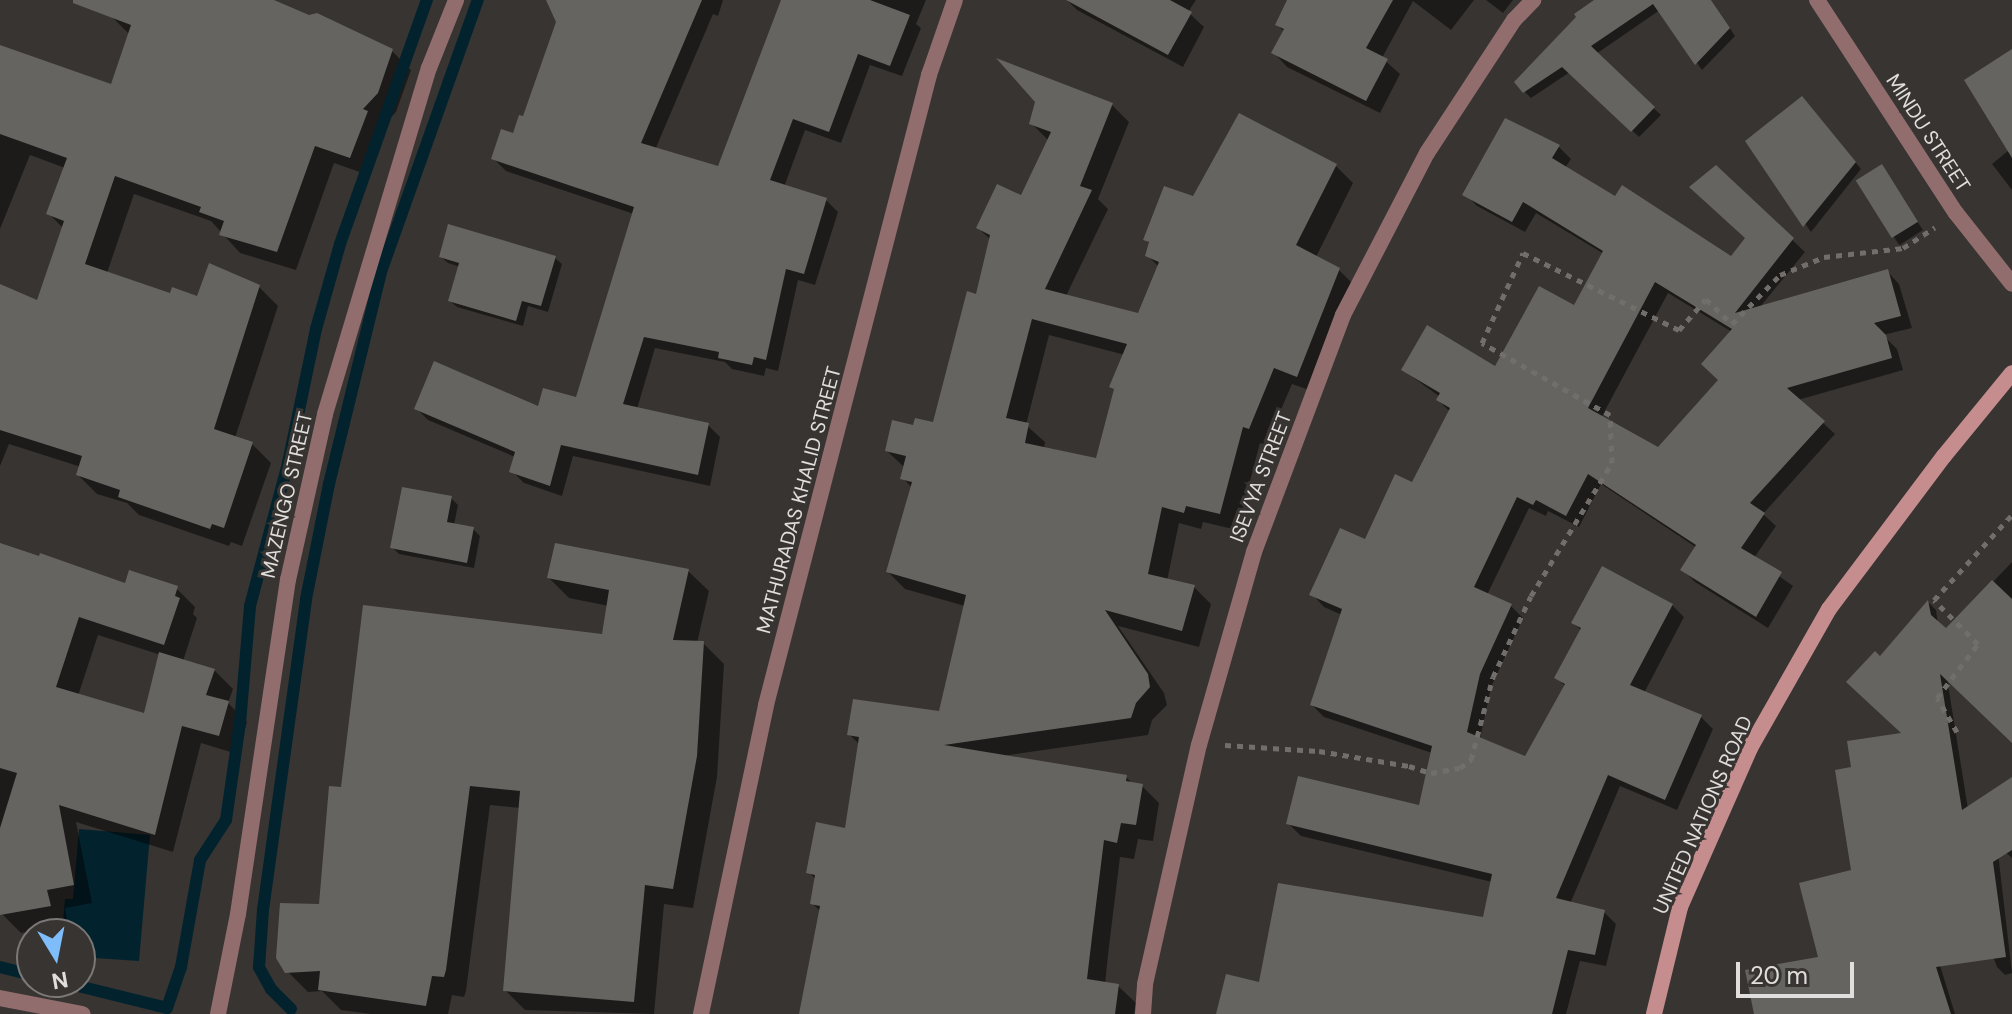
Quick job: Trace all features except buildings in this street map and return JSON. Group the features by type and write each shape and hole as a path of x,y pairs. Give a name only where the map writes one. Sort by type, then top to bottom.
{"street":[{"name":"MAZENGO STREET","path":"218,1014 238,914 288,580 325,414 429,68 456,0"},
{"name":"MATHURADAS KHALID STREET","path":"701,1014 766,705 929,75 955,0"},
{"name":"ISEVYA STREET","path":"1143,1014 1145,984 1199,745 1254,552 1343,315 1427,153 1514,20 1533,0"},
{"name":"MINDU STREET","path":"1817,0 1956,213 2012,284"},
{"name":"UNITED NATIONS ROAD","path":"1654,1014 1680,907 1750,748 1829,609 1944,456 2012,373"},
{"path":"0,998 82,1014"}],"path":[{"path":"1199,745 1304,749 1409,766 1431,773 1460,768 1471,760 1493,677 1518,623 1612,463 1610,415 1482,343 1523,253 1679,330 1706,299 1732,324 1780,275 1824,257 1903,248 1956,213"},
{"path":"1957,732 1937,698 1978,644 1934,600 2012,515"}],"water":[{"path":"79,829 150,835 139,961 96,958 96,918 63,918 65,899 73,899"}],"waterway":[{"path":"96,990 167,1008 181,967 200,860 226,820 240,723 250,606 288,463 316,329 340,244 427,0"},
{"path":"291,1009 271,989 259,967 263,910 306,599 329,484 382,269 478,0"},
{"path":"0,967 16,971"}]}
